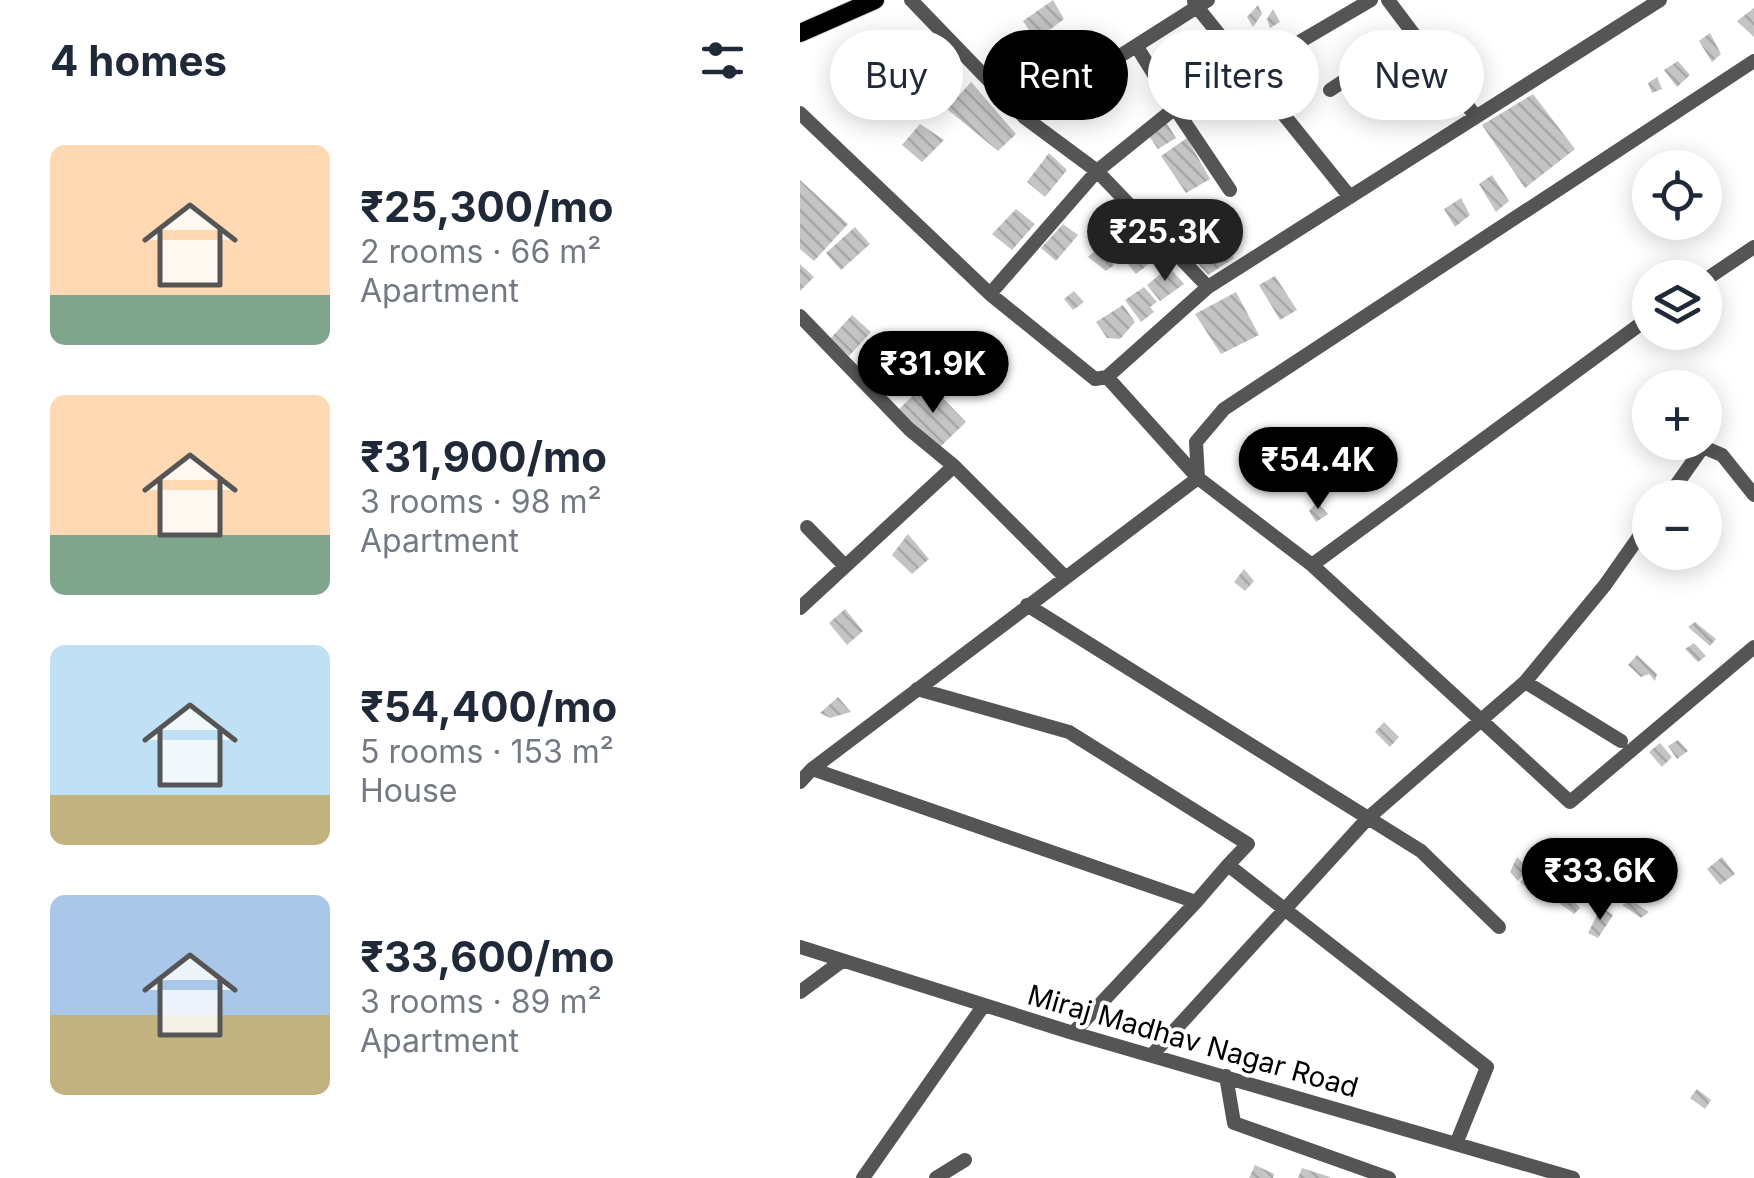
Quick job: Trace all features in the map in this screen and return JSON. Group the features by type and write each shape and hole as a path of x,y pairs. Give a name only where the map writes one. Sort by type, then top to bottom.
{"main road":[{"path":"800,33 876,0"}],"street":[{"path":"910,0 983,76"},
{"path":"1319,30 1371,0"},
{"path":"1388,0 1409,30"},
{"path":"1484,112 1660,0"},
{"path":"1128,53 1199,2 1219,30"},
{"path":"1137,47 1148,65"},
{"path":"1198,478 1196,442 1224,409 1754,61"},
{"path":"1330,90 1339,84"},
{"path":"800,113 990,294 1095,379 1107,377 1208,287 1471,120"},
{"path":"1027,120 1097,171 1208,287"},
{"path":"990,294 1097,171 1159,120"},
{"path":"1182,120 1230,190"},
{"path":"1288,120 1350,198"},
{"path":"1722,269 1754,247"},
{"path":"800,316 910,430 954,466 1064,576"},
{"path":"1312,565 1632,331"},
{"path":"1107,377 1198,478 1312,565 1570,802 1754,647"},
{"path":"1679,480 1703,446 1722,455 1754,495"},
{"path":"800,608 954,466"},
{"path":"800,782 916,689 1198,478"},
{"path":"807,527 845,566"},
{"path":"1152,1055 1368,818 1524,682 1632,546"},
{"path":"1027,605 1421,851 1499,927"},
{"path":"1524,682 1621,741"},
{"path":"916,689 1069,732 1248,844 1073,1033"},
{"path":"812,769 1196,902"},
{"path":"1228,865 1488,1067 1456,1144"},
{"name":"Miraj Madhav Nagar Road","path":"800,947 1073,1033 1573,1178"},
{"path":"800,992 842,962"},
{"path":"863,1178 984,1005"},
{"path":"1226,1076 1234,1123 1389,1178"},
{"path":"936,1178 965,1160"}],"building":[{"path":"1053,0 1064,19 1049,30 1029,30 1023,21"},
{"path":"1258,5 1262,14 1253,27 1247,17"},
{"path":"1754,8 1754,37 1737,21"},
{"path":"1273,9 1280,22 1270,28 1267,19"},
{"path":"1710,33 1721,54 1712,62 1699,41"},
{"path":"1678,61 1690,75 1677,87 1664,70"},
{"path":"1657,77 1662,89 1652,93 1648,83"},
{"path":"971,82 983,96 983,120 1004,120 1016,134 998,151 960,120 963,91"},
{"path":"1533,94 1575,149 1525,188 1482,125"},
{"path":"1166,122 1176,138 1158,149 1149,136"},
{"path":"920,124 944,140 922,162 902,145"},
{"path":"1187,138 1210,179 1186,193 1161,156"},
{"path":"1049,153 1067,170 1045,197 1027,182"},
{"path":"1492,175 1509,201 1496,212 1479,184"},
{"path":"800,180 848,224 814,261 800,249"},
{"path":"1461,198 1470,215 1455,227 1444,209"},
{"path":"1016,209 1035,224 1012,250 992,234"},
{"path":"1194,213 1234,258 1208,275 1170,232"},
{"path":"1063,224 1078,235 1056,261 1041,248"},
{"path":"855,227 870,244 841,270 826,253"},
{"path":"1133,231 1145,245 1129,260 1116,247"},
{"path":"1099,247 1114,265 1106,271 1088,257"},
{"path":"1147,248 1156,258 1136,274 1128,264"},
{"path":"800,264 814,277 800,291"},
{"path":"1169,267 1184,284 1160,301 1147,285"},
{"path":"1275,276 1297,310 1280,320 1259,285"},
{"path":"1144,287 1157,302 1150,307 1154,312 1141,322 1125,300"},
{"path":"1074,291 1084,302 1073,310 1064,299"},
{"path":"1236,292 1259,335 1221,354 1195,314"},
{"path":"1123,305 1135,322 1120,339 1107,338 1096,322"},
{"path":"852,315 871,332 849,356 830,339"},
{"path":"927,382 966,422 938,449 899,409"},
{"path":"1289,445 1305,464 1297,467 1283,448"},
{"path":"1267,451 1286,478 1274,486 1252,461"},
{"path":"1317,502 1328,514 1316,522 1309,511"},
{"path":"908,534 929,559 912,574 892,555"},
{"path":"1244,569 1254,581 1245,591 1234,582"},
{"path":"845,609 863,631 847,645 829,623"},
{"path":"1695,622 1716,639 1710,646 1688,627"},
{"path":"1694,643 1706,656 1698,662 1685,649"},
{"path":"1637,655 1657,674 1655,681 1649,674 1641,677 1628,665"},
{"path":"838,697 851,712 830,718 820,713"},
{"path":"1384,722 1399,737 1390,747 1375,732"},
{"path":"1678,740 1688,751 1677,759 1668,746"},
{"path":"1660,743 1672,757 1662,767 1649,752"},
{"path":"1551,837 1565,849 1556,858 1541,850"},
{"path":"1517,857 1528,868 1518,881 1510,872"},
{"path":"1722,857 1735,874 1720,885 1707,869"},
{"path":"1531,869 1548,884 1536,897 1520,882"},
{"path":"1566,893 1580,908 1574,914 1559,903"},
{"path":"1631,900 1649,912 1641,918 1622,905"},
{"path":"1601,907 1613,915 1598,938 1588,933"},
{"path":"1697,1089 1711,1100 1705,1109 1690,1098"},
{"path":"1255,1165 1274,1174 1273,1178 1249,1178"},
{"path":"1302,1168 1330,1177 1330,1178 1298,1178"}]}
